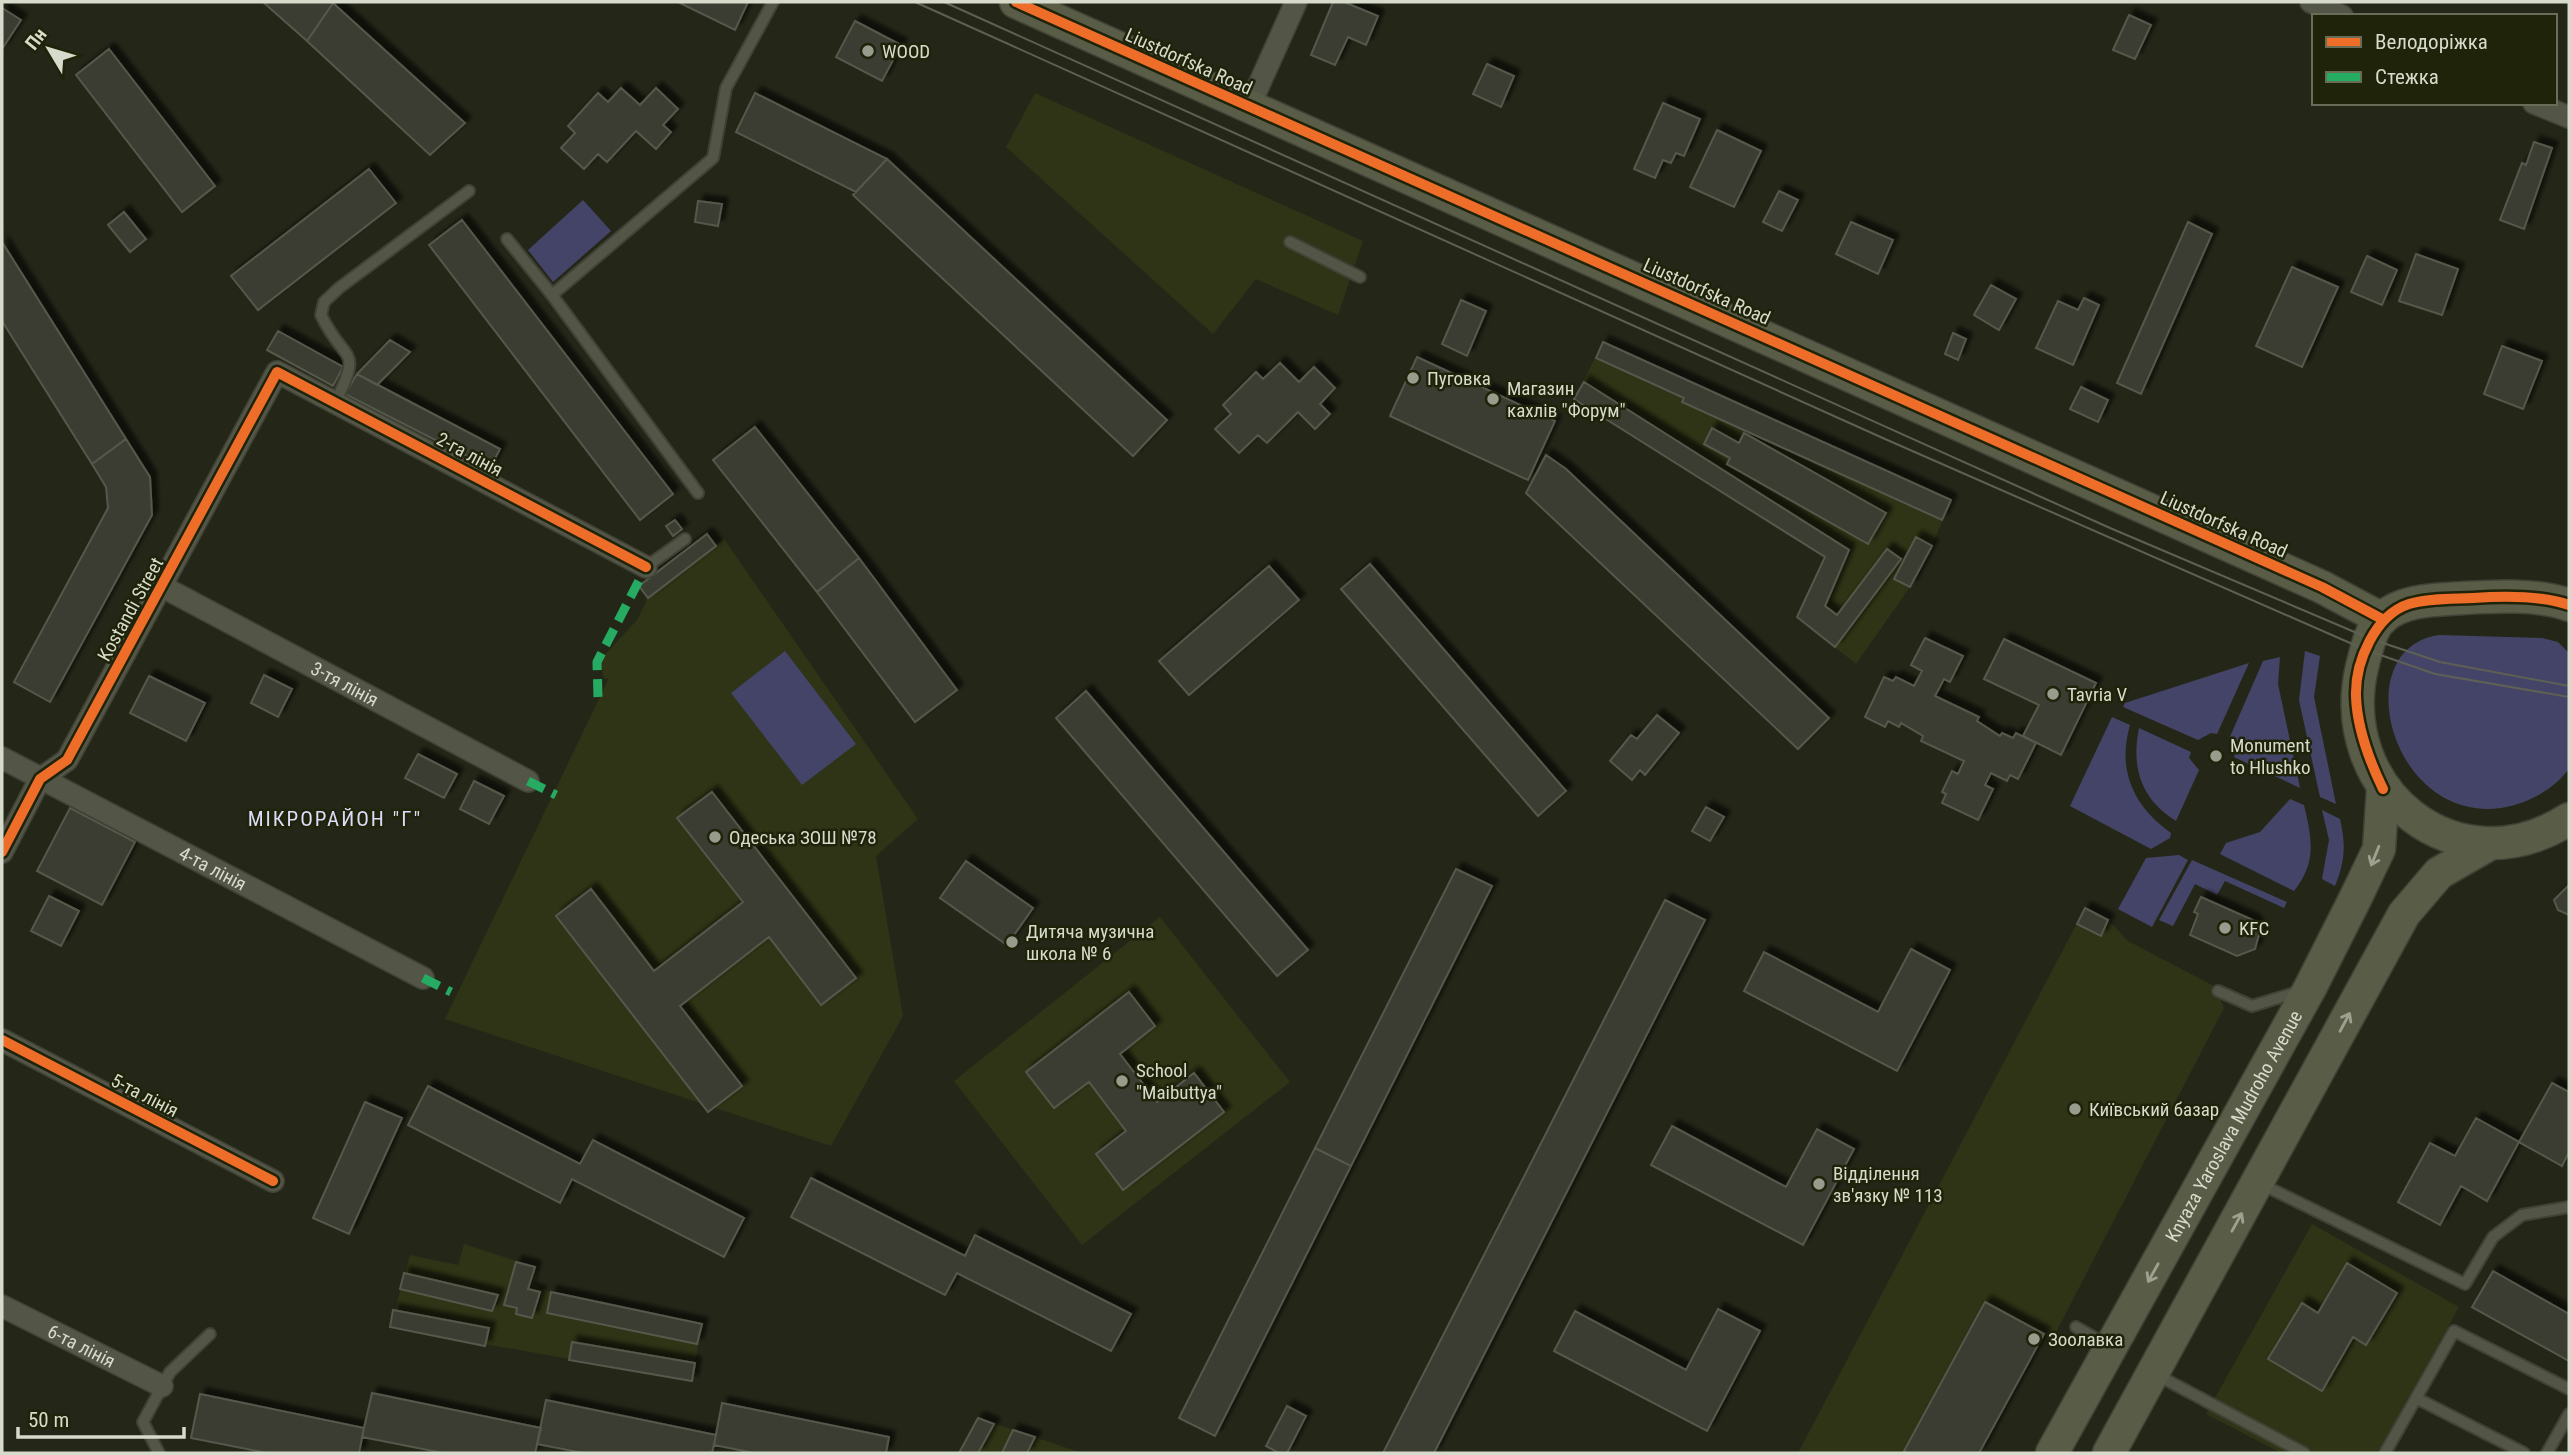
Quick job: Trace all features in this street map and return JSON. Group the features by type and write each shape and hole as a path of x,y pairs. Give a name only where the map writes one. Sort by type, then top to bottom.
{"main road":[{"name":"Liustdorfska Road","path":"1016,2 2322,587 2382,618"},
{"path":"2486,846 2436,831 2397,805 2383,789 2362,737 2356,694 2366,650 2382,618 2407,604 2427,600 2494,597 2559,602 2569,606"},
{"name":"Knyaza Yaroslava Mudroho Avenue","path":"2052,1453 2310,988 2379,849 2383,789"},
{"path":"2109,1453 2155,1374 2404,914 2439,873 2486,846 2512,842 2569,819"}],"street":[{"path":"1249,107 1296,2"},
{"path":"2312,2 2338,14"},
{"path":"2539,105 2569,117"},
{"name":"2-га лінія","path":"277,372 646,567"},
{"name":"Kostandi Street","path":"2,852 40,779 67,760 277,372"},
{"name":"3-тя лінія","path":"163,587 528,781"},
{"name":"4-та лінія","path":"2,758 423,978"},
{"name":"5-та лінія","path":"2,1040 273,1181"},
{"name":"6-та лінія","path":"2,1306 162,1386"}],"lane":[{"path":"552,295 713,158 726,88 773,2"},
{"path":"335,403 351,372 352,362 321,315 324,302 338,288 469,191"},
{"path":"507,239 552,295 698,493"},
{"path":"1290,242 1360,277"},
{"path":"646,567 685,539"},
{"path":"2218,991 2252,1006 2310,988"},
{"path":"2259,1183 2465,1284 2493,1237 2522,1216 2569,1207"},
{"path":"2076,1327 2111,1348"},
{"path":"2385,1453 2454,1331 2569,1389"},
{"path":"159,1453 143,1422 170,1372 210,1334"},
{"path":"2155,1374 2304,1453"},
{"path":"2416,1398 2524,1453"},
{"path":"2547,1453 2569,1414"}],"shaded area":[{"path":"1035,93 1363,241 1338,315 1256,279 1213,334 1006,147"},
{"path":"583,200 611,231 553,282 528,250"},
{"path":"1603,342 1951,500 1932,546 1910,587 1856,664 1797,617 1825,557 1574,399"},
{"name":"Одеська ЗОШ №78","path":"724,539 918,819 876,856 903,1016 831,1146 445,1019 609,678 604,679 600,660 637,620 648,598"},
{"path":"2439,635 2542,638 2558,642 2569,653 2569,769 2547,790 2530,799 2501,808 2463,805 2431,789 2408,763 2394,732 2388,699 2394,670 2410,647"},
{"path":"785,651 856,744 802,785 731,693"},
{"path":"2305,651 2320,656 2314,697 2336,804 2320,797 2299,700"},
{"path":"2280,657 2278,684 2300,788 2234,757 2237,747 2229,739 2263,661"},
{"path":"2249,663 2217,734 2211,733 2198,740 2123,707 2125,703"},
{"path":"2112,717 2130,725 2126,757 2131,786 2147,811 2171,833 2170,838 2151,849 2070,806"},
{"path":"2139,728 2191,752 2189,758 2199,770 2176,821 2154,803 2141,781 2136,756"},
{"path":"2290,799 2304,805 2311,850 2306,870 2294,891 2220,854 2226,843 2260,832"},
{"path":"2322,810 2340,819 2342,828 2343,861 2335,886 2322,879 2329,840"},
{"path":"2179,855 2188,860 2152,927 2118,909 2146,858"},
{"path":"2192,860 2287,902 2284,908 2225,881 2217,895 2195,884 2173,926 2159,920"},
{"name":"Київський базар","path":"2085,908 2108,920 2128,941 2216,987 2224,1008 2053,1338 1985,1302 1902,1453 1798,1453"},
{"name":"School \"Maibuttya\"","path":"1160,917 1290,1082 1082,1245 954,1081"},
{"path":"2312,1224 2459,1307 2377,1453 2281,1453 2206,1414"},
{"path":"464,1244 535,1267 535,1285 551,1292 702,1324 692,1381 390,1327 410,1255 458,1265"},
{"path":"978,1418 1082,1453 959,1453"}],"building":[{"path":"263,2 332,2 333,3 307,41"},
{"path":"678,2 748,2 735,30"},
{"path":"1333,2 1344,2 1378,16 1366,45 1348,37 1335,65 1311,55"},
{"path":"333,3 465,123 430,155 307,41"},
{"path":"2,8 21,20 2,49"},
{"path":"2129,15 2151,25 2135,59 2113,50"},
{"name":"WOOD","path":"855,21 901,45 882,81 836,57"},
{"path":"109,49 215,186 182,212 76,75"},
{"path":"1487,64 1514,76 1501,107 1473,94"},
{"path":"621,88 640,105 656,88 678,109 663,125 671,132 656,149 636,131 607,162 598,154 584,169 561,148 575,133 568,126 598,93 608,102"},
{"path":"755,93 887,159 856,192 736,132"},
{"path":"1663,103 1700,119 1684,156 1676,153 1671,163 1663,160 1655,178 1634,169"},
{"path":"1717,130 1761,151 1734,207 1690,187"},
{"path":"2534,142 2552,148 2524,229 2500,220 2522,163 2526,165"},
{"path":"887,159 1167,420 1133,456 853,195"},
{"path":"369,169 396,203 258,310 231,276"},
{"path":"1779,191 1798,200 1782,231 1763,222"},
{"path":"698,201 722,204 718,226 695,222"},
{"path":"124,212 146,239 130,252 108,225"},
{"path":"462,220 673,494 640,520 429,245"},
{"path":"1851,222 1893,240 1878,274 1836,254"},
{"path":"2188,222 2212,234 2141,394 2117,383"},
{"path":"2,242 126,439 92,464 2,321"},
{"path":"2416,254 2458,269 2442,315 2399,301"},
{"path":"2367,256 2397,270 2382,305 2351,292"},
{"path":"2292,267 2338,287 2302,367 2256,346"},
{"path":"1991,285 2016,299 1999,330 1974,315"},
{"path":"2084,298 2099,305 2073,365 2036,348 2058,301 2078,310"},
{"path":"1461,300 1486,311 1467,356 1442,344"},
{"path":"278,331 343,367 333,386 267,350"},
{"path":"1953,333 1966,339 1958,360 1945,354"},
{"path":"390,340 410,352 377,385 357,374"},
{"path":"1603,342 1951,500 1942,520 1682,402 1684,398 1596,358"},
{"path":"2502,346 2542,361 2523,409 2484,394"},
{"path":"1417,357 1555,421 1528,480 1390,416"},
{"path":"1280,363 1299,382 1314,367 1335,388 1320,404 1330,414 1315,429 1298,412 1267,443 1258,435 1239,453 1215,429 1231,414 1223,405 1256,372 1263,379"},
{"path":"357,374 500,449 490,468 345,394"},
{"path":"1584,382 1849,550 1825,606 1837,615 1887,549 1901,559 1835,647 1797,617 1825,557 1574,399"},
{"path":"2081,387 2108,400 2098,422 2070,409"},
{"path":"755,427 859,558 817,592 713,460"},
{"path":"1712,428 1739,443 1744,433 1886,513 1868,544 1727,464 1730,458 1704,444"},
{"path":"126,439 150,477 152,515 50,702 14,682 108,508 106,487 92,464"},
{"path":"1546,455 1566,469 1829,718 1798,749 1526,493"},
{"path":"675,520 682,529 673,536 666,526"},
{"path":"707,534 716,546 648,598 639,586"},
{"path":"1916,537 1932,546 1910,587 1894,579"},
{"path":"859,558 957,690 915,722 817,592"},
{"path":"1370,564 1566,791 1538,816 1341,589"},
{"path":"1269,566 1299,600 1189,695 1159,661"},
{"path":"1925,638 1963,656 1950,682 1944,679 1935,696 1979,717 1977,721 2000,736 2002,733 2013,738 2016,733 2036,743 2018,779 2010,775 2007,781 1991,773 1985,785 1993,789 1978,820 1942,803 1946,794 1942,792 1952,771 1958,774 1964,761 1921,741 1923,736 1901,723 1899,727 1888,721 1885,727 1865,717 1884,677 1893,681 1896,677 1914,686 1922,671 1911,665"},
{"name":"Tavria V","path":"2004,639 2096,683 2061,755 2023,736 2039,705 1984,679"},
{"path":"264,675 292,689 278,717 251,703"},
{"path":"149,676 205,703 186,741 130,713"},
{"path":"1086,691 1308,950 1277,976 1056,718"},
{"path":"1657,715 1679,733 1645,775 1640,770 1632,780 1610,761 1631,735 1637,739"},
{"path":"418,754 457,774 444,798 405,778"},
{"path":"474,781 504,796 489,824 460,809"},
{"path":"712,792 856,978 821,1005 769,937 680,1006 742,1086 708,1112 556,916 591,889 654,971 743,902 677,818"},
{"path":"1706,807 1724,817 1710,841 1692,831"},
{"path":"70,808 135,842 102,905 37,871"},
{"path":"966,861 1033,908 1007,945 940,898"},
{"path":"1456,869 1492,886 1351,1166 1315,1148"},
{"path":"2569,885 2569,915 2558,910 2554,900"},
{"path":"49,896 79,911 61,946 31,931"},
{"name":"KFC","path":"2201,897 2253,920 2260,931 2255,949 2237,956 2190,935 2198,914 2194,912"},
{"path":"1665,900 1705,920 1434,1453 1383,1453"},
{"path":"2085,908 2108,920 2101,936 2077,924"},
{"path":"1911,949 1950,970 1897,1071 1744,991 1764,952 1878,1012"},
{"path":"1129,992 1155,1026 1120,1054 1157,1102 1194,1073 1224,1112 1123,1190 1096,1154 1126,1131 1089,1082 1054,1108 1026,1072"},
{"path":"2552,1083 2569,1092 2569,1152 2562,1166 2519,1142"},
{"path":"428,1086 580,1164 593,1140 744,1218 724,1257 572,1179 560,1203 408,1125"},
{"path":"365,1102 402,1118 349,1234 313,1218"},
{"path":"2476,1118 2519,1142 2487,1201 2461,1186 2440,1225 2398,1202 2430,1143 2455,1156"},
{"path":"1672,1126 1786,1187 1817,1129 1854,1149 1803,1245 1651,1165"},
{"path":"1315,1148 1351,1166 1215,1436 1179,1418"},
{"path":"811,1178 965,1256 975,1235 1131,1314 1111,1351 957,1273 945,1295 791,1217"},
{"path":"516,1262 535,1267 528,1289 540,1292 532,1318 516,1314 517,1308 504,1305"},
{"path":"2347,1263 2397,1293 2366,1345 2353,1337 2322,1391 2268,1359 2302,1303 2318,1313"},
{"path":"2493,1271 2569,1314 2569,1361 2472,1307"},
{"path":"404,1273 498,1295 492,1311 400,1289"},
{"path":"551,1292 702,1324 697,1344 547,1313"},
{"path":"1985,1302 2044,1334 1979,1453 1904,1451"},
{"path":"1718,1309 1760,1331 1707,1431 1554,1351 1575,1311 1686,1370"},
{"path":"393,1310 489,1328 485,1346 390,1327"},
{"path":"572,1342 695,1363 692,1381 569,1360"},
{"path":"372,1393 541,1428 535,1453 443,1453 362,1437"},
{"path":"200,1394 364,1428 359,1453 267,1453 191,1438"},
{"path":"546,1400 716,1435 712,1453 583,1453 537,1444"},
{"path":"722,1403 889,1437 886,1453 754,1453 714,1445"},
{"path":"1287,1406 1306,1416 1287,1453 1279,1453 1266,1446"},
{"path":"978,1418 994,1424 978,1453 959,1453"},
{"path":"1013,1430 1035,1437 1027,1453 1002,1453"}],"tram line":[{"path":"915,2 1885,439 2366,650 2435,674 2569,697"},
{"path":"944,2 2110,528 2371,639 2440,662 2569,686"}],"marked path":[{"path":"598,697 597,662 646,567"},
{"path":"528,781 556,795"},
{"path":"423,978 451,992"}],"cycle path":[{"path":"1016,2 2322,587 2382,619"},
{"path":"2,852 40,779 67,760 277,372 646,567"},
{"path":"2383,789 2365,744 2356,696 2363,655 2369,641 2386,618 2409,604 2441,599 2522,597 2569,605"},
{"path":"2,1040 273,1181"}],"place":[{"name":"WOOD","path":"868,51"},
{"name":"Пуговка","path":"1413,378"},
{"name":"Магазин кахлів \"Форум\"","path":"1493,399"},
{"name":"Tavria V","path":"2053,694"},
{"name":"Monument to Hlushko","path":"2216,756"},
{"name":"Одеська ЗОШ №78","path":"715,837"},
{"name":"KFC","path":"2225,928"},
{"name":"Дитяча музична школа № 6","path":"1012,942"},
{"name":"School \"Maibuttya\"","path":"1122,1081"},
{"name":"Київський базар","path":"2075,1109"},
{"name":"Відділення зв'язку № 113","path":"1819,1184"},
{"name":"Зоолавка","path":"2034,1339"}],"district":[{"name":"МІКРОРАЙОН \"Г\"","path":"335,819"}]}
